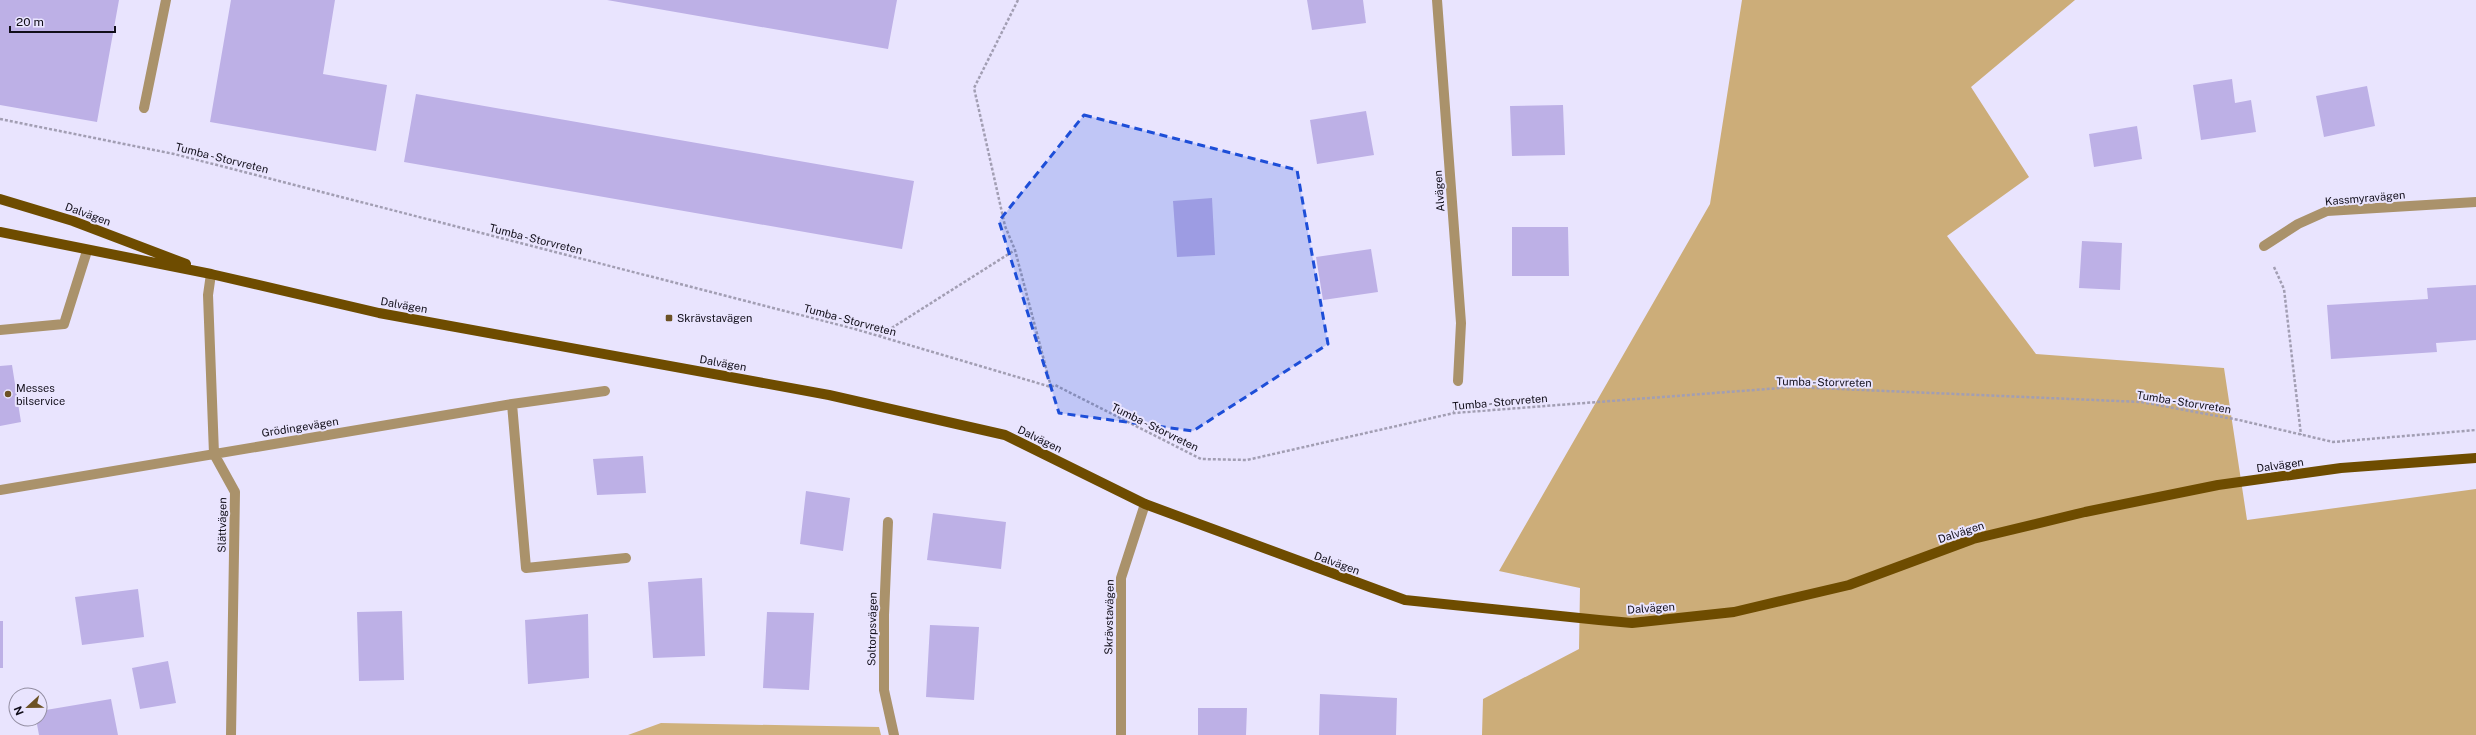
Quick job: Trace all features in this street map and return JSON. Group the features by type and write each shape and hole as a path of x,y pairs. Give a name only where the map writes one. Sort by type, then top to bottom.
{"main road":[{"name":"Dalvägen","path":"0,199 73,221 211,274"},
{"name":"Dalvägen","path":"0,232 87,251 211,274 379,313 829,395 1004,435 1145,504 1405,600 1632,623 1734,612 1841,587 1973,539 2085,512 2210,487 2340,468 2476,458"}],"street":[{"path":"144,108 166,0"},
{"name":"Alvägen","path":"1437,0 1461,323 1458,381"},
{"name":"Kassmyravägen","path":"2264,246 2298,224 2327,211 2476,202"},
{"path":"0,330 64,324 87,251"},
{"name":"Slättvägen","path":"211,274 208,295 214,454 235,492 231,735"},
{"name":"Grödingevägen","path":"0,490 512,404 605,391"},
{"path":"512,404 526,568 626,558"},
{"name":"Skrävstavägen","path":"1121,735 1121,578 1145,504"},
{"name":"Soltorpsvägen","path":"888,522 884,615 884,690 894,735"}],"path":[{"path":"1018,0 974,88 1005,226 1015,250 1051,387"},
{"name":"Tumba - Storvreten","path":"0,119 174,154 879,336 1051,387 1055,385 1201,459 1247,460 1454,413 1794,387 2141,402 2239,420 2301,436 2333,442 2476,430"},
{"path":"2264,246 2284,289 2301,436"},
{"path":"879,336 1015,250"}],"highlighted area":[{"path":"1084,115 1297,170 1328,344 1193,431 1059,413 999,221"}],"shaded area":[{"path":"1742,0 2075,0 1971,87 2029,177 1947,236 2036,354 2224,368 2247,520 2476,489 2476,735 1482,735 1483,699 1579,649 1580,588 1499,571 1710,204"},
{"path":"661,723 879,727 881,735 628,735"}],"building":[{"path":"0,0 119,0 97,122 0,105"},
{"path":"231,0 335,0 323,74 387,85 376,151 210,122"},
{"path":"607,0 897,0 888,49"},
{"path":"1307,0 1363,0 1366,23 1312,30"},
{"path":"2232,79 2235,103 2251,100 2256,132 2201,140 2193,85"},
{"path":"2367,86 2375,126 2324,137 2316,96"},
{"path":"416,94 914,181 902,249 404,162"},
{"path":"1563,105 1565,155 1512,156 1510,106"},
{"path":"1366,111 1374,155 1317,164 1310,120"},
{"path":"2137,126 2142,159 2094,167 2089,134"},
{"path":"1212,198 1215,255 1177,257 1173,201"},
{"path":"1512,227 1568,227 1569,276 1512,276"},
{"path":"2082,241 2122,243 2120,290 2079,288"},
{"path":"1371,249 1378,292 1323,300 1316,257"},
{"path":"2476,285 2476,340 2436,343 2437,352 2331,359 2327,305 2428,299 2427,288"},
{"name":"Messes bilservice","path":"12,365 21,422 0,426 0,366"},
{"path":"643,456 646,493 597,495 593,459"},
{"path":"806,491 850,498 843,551 800,544"},
{"path":"933,513 1006,522 1001,569 927,560"},
{"path":"702,578 705,656 653,658 648,582"},
{"path":"138,589 144,637 82,645 75,597"},
{"path":"402,611 404,680 359,681 357,612"},
{"path":"767,612 814,613 809,690 763,688"},
{"path":"588,614 589,678 528,684 525,620"},
{"path":"0,621 3,621 3,668 0,668"},
{"path":"930,625 979,627 974,700 926,697"},
{"path":"168,661 176,703 140,709 132,668"},
{"path":"1320,694 1397,698 1396,735 1319,735"},
{"path":"111,699 118,735 39,735 38,727 48,727 48,710"},
{"path":"1198,708 1247,708 1246,735 1198,735"}],"place":[{"name":"Skrävstavägen","path":"669,318"},
{"name":"Messes bilservice","path":"8,394"}]}
